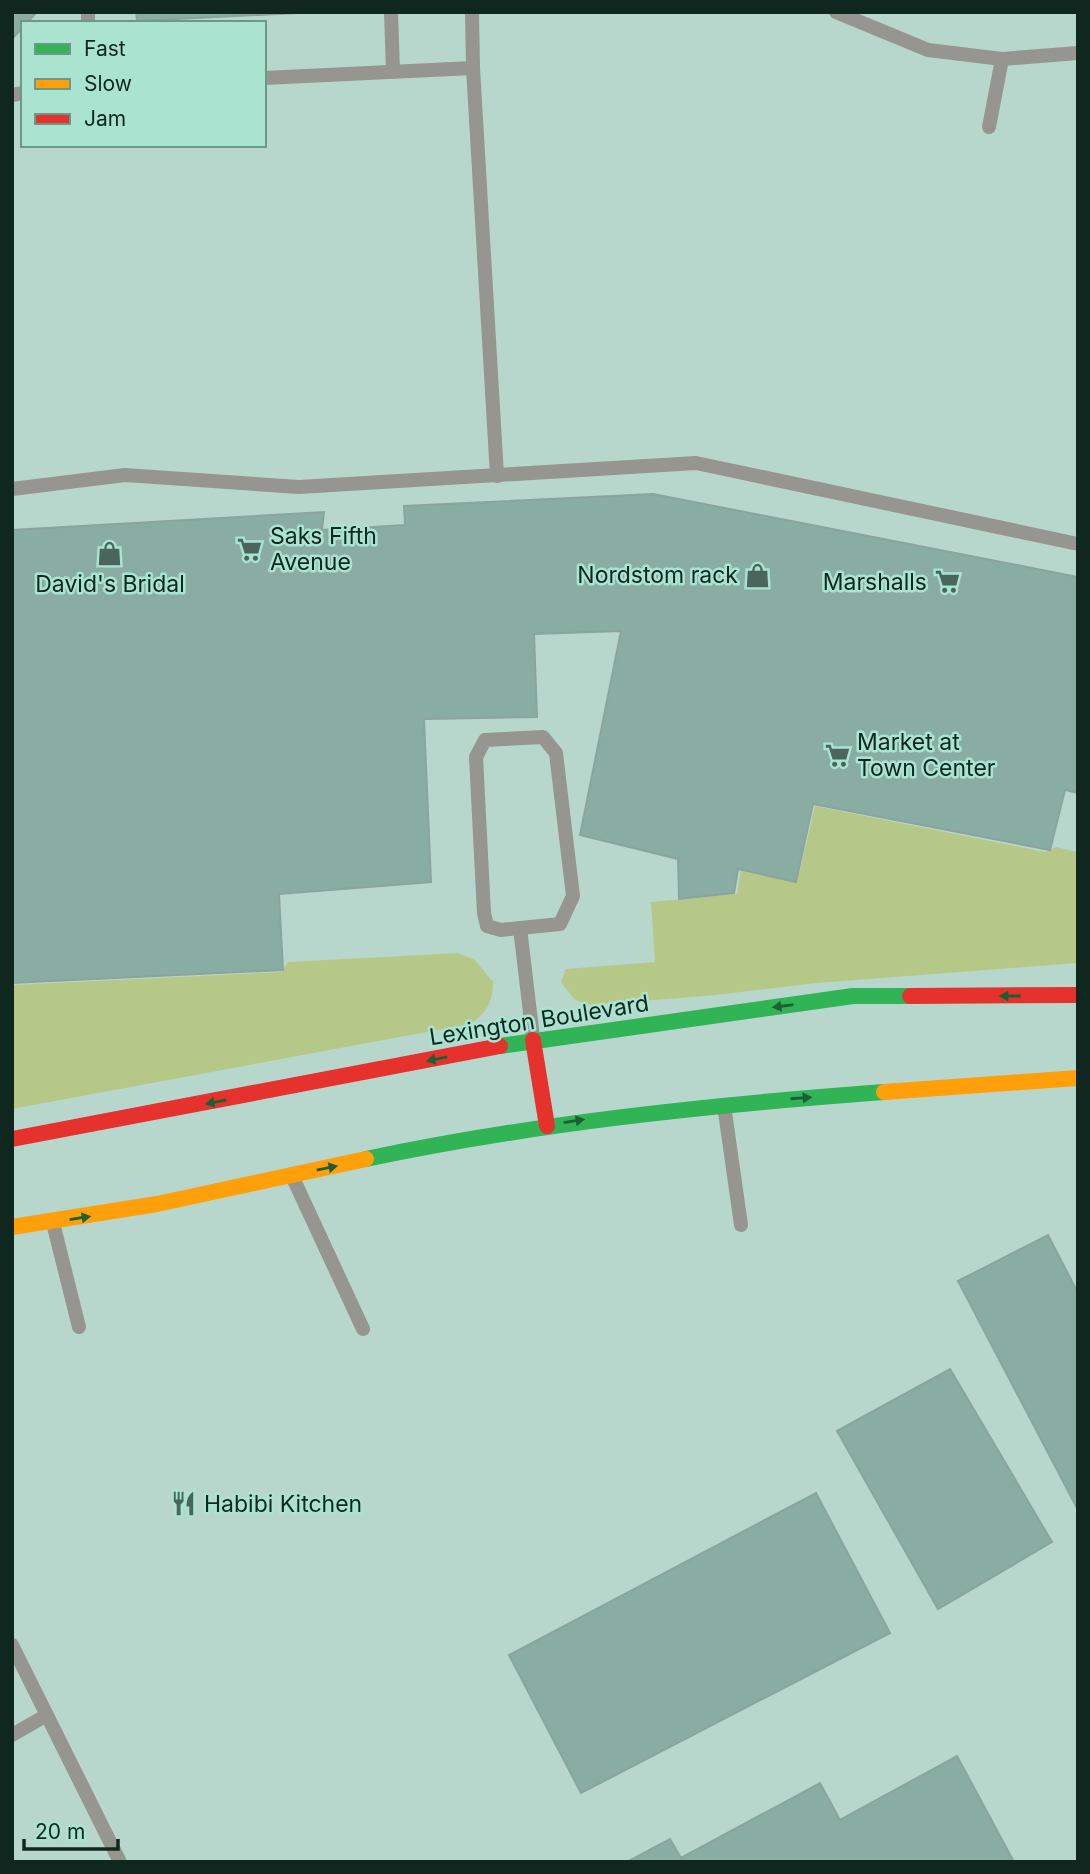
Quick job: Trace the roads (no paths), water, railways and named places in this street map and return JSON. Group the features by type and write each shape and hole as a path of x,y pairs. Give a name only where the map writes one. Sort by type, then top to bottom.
{"main road":[{"name":"Lexington Boulevard","path":"12,1139 533,1040 852,996 1078,995"},
{"path":"533,1040 547,1126"},
{"path":"12,1227 157,1204 438,1144 547,1126 724,1104 1078,1078"},
{"path":"12,1150 31,1136"}],"lane":[{"path":"391,12 393,72"},
{"path":"472,12 472,68 497,476"},
{"path":"836,12 928,50 1002,59 1078,53"},
{"path":"989,127 1002,59"},
{"path":"266,78 472,68"},
{"path":"12,489 125,475 299,487 696,463 1078,544"},
{"path":"543,737 556,753 573,897 560,924 520,928 501,930 487,926 484,913 476,757 485,740 543,737"},
{"path":"520,928 533,1040"},
{"path":"724,1104 741,1225"},
{"path":"292,1175 363,1329"},
{"path":"52,1222 79,1327"},
{"path":"12,1645 120,1862"},
{"path":"12,1735 47,1715"}],"place":[{"name":"Saks Fifth Avenue","path":"250,549"},
{"name":"David's Bridal","path":"110,554"},
{"name":"Nordstom rack","path":"758,575"},
{"name":"Marshalls","path":"947,582"},
{"name":"Market at Town Center","path":"837,755"},
{"name":"Habibi Kitchen","path":"184,1504"}]}
